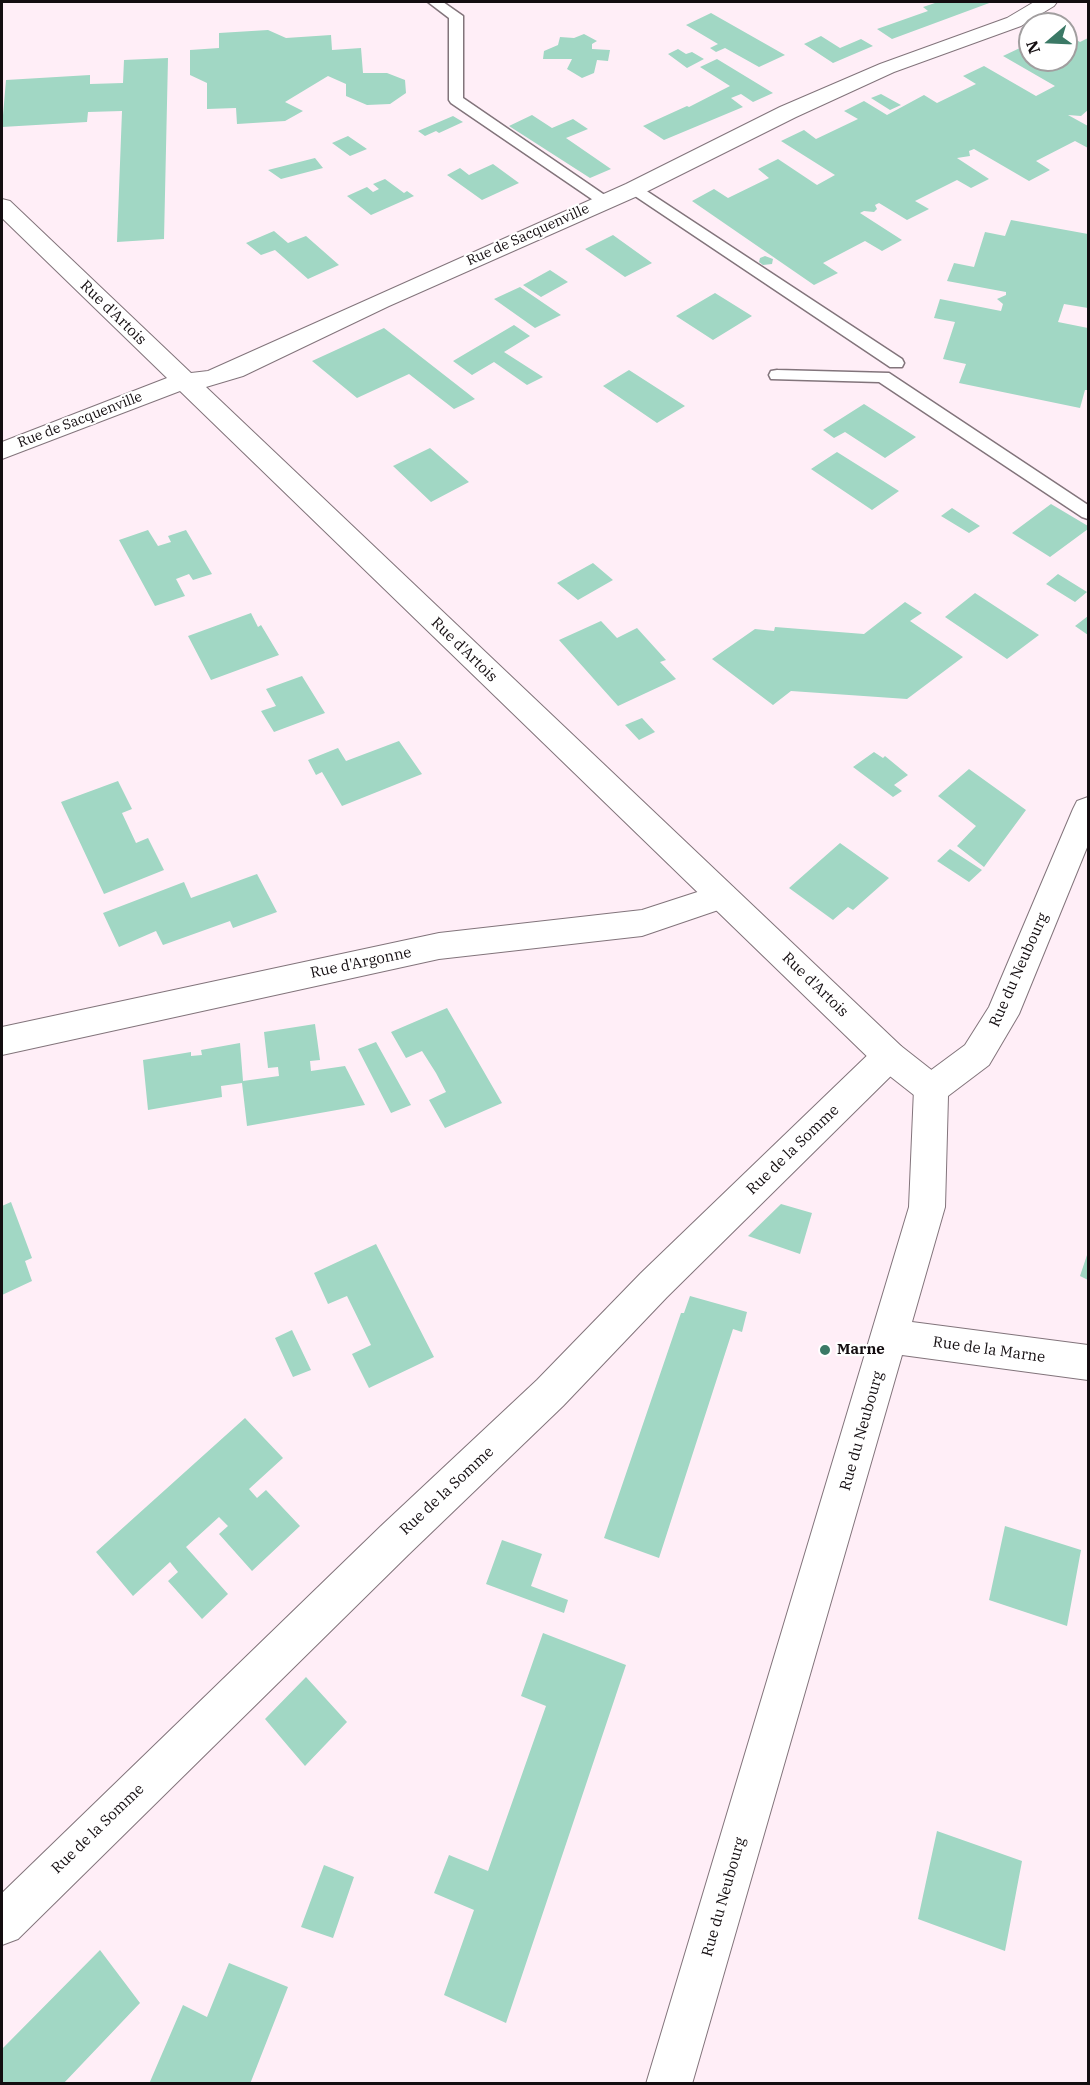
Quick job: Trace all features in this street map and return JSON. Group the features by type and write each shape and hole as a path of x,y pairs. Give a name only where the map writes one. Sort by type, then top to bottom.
{"street":[{"name":"Rue de Sacquenville","path":"2,451 183,381 211,379 234,371 634,189 798,107 888,68 1014,22 1047,2"},
{"name":"Rue d'Artois","path":"2,206 889,1056 930,1089"},
{"name":"Rue du Neubourg","path":"669,2084 927,1207 930,1089 977,1055 1003,1014 1089,809"},
{"name":"Rue d'Argonne","path":"2,1041 439,946 642,923 722,896"},
{"name":"Rue de la Somme","path":"2,1923 386,1548 550,1393 654,1285 889,1056"},
{"name":"Rue de la Marne","path":"890,1336 1089,1363"}],"lane":[{"path":"434,2 456,16 456,100 604,201"},
{"path":"634,189 896,363"},
{"path":"777,375 883,377 1089,513"}],"building":[{"path":"938,2 992,2 892,39 877,29 928,11 923,7"},
{"path":"711,13 785,55 759,67 725,48 716,52 710,48 718,44 686,25"},
{"path":"268,30 286,38 331,35 332,50 361,48 363,73 387,73 405,80 406,93 390,104 367,105 346,96 346,84 328,76 285,102 303,111 285,121 237,124 236,108 207,109 207,83 190,75 190,50 219,48 219,33"},
{"path":"584,34 597,41 592,44 592,49 610,50 608,61 597,60 594,73 582,78 567,69 572,59 543,59 544,51 558,45 560,37 574,38"},
{"path":"821,36 840,48 861,39 873,46 833,63 804,44"},
{"path":"1088,38 1088,110 1081,116 1068,115 1088,126 1088,148 1075,141 1036,161 1050,170 1029,181 974,149 969,151 970,156 957,158 989,179 971,188 957,180 915,201 929,209 907,220 879,203 875,205 877,209 874,212 860,213 902,240 882,251 865,241 823,263 838,273 814,285 692,201 714,189 728,198 769,178 758,169 778,159 817,185 835,175 781,141 804,130 816,139 858,119 844,111 864,101 887,115 924,95 937,103 976,84 963,76 984,66 1036,96 1055,86 1031,72 1078,72 1078,41"},
{"path":"678,49 686,54 692,52 704,59 687,68 668,54"},
{"path":"1018,49 1018,65 1003,56"},
{"path":"168,58 164,239 117,242 122,111 88,112 87,122 2,127 6,80 90,75 90,84 123,83 124,60"},
{"path":"717,59 773,93 753,102 741,94 731,98 743,107 664,140 643,126 689,107 730,86 700,67"},
{"path":"881,94 901,105 890,110 871,98"},
{"path":"532,115 552,128 573,119 588,129 566,138 611,169 590,178 509,126"},
{"path":"453,116 463,122 439,133 436,131 425,136 418,131"},
{"path":"348,136 367,149 350,156 332,143"},
{"path":"315,158 323,168 281,179 268,170"},
{"path":"493,164 519,183 482,200 447,175 460,168 469,175"},
{"path":"385,179 404,193 407,191 414,196 371,215 347,196 367,187 373,192 379,189 373,184"},
{"path":"1011,220 1088,234 1088,308 1064,304 1058,322 1088,328 1088,390 1085,390 1080,408 959,383 966,364 943,359 955,322 934,318 940,299 1001,311 1003,304 997,299 1006,295 1006,292 947,281 954,263 974,267 985,232 1005,236"},
{"path":"274,231 288,243 306,236 339,265 308,279 275,250 261,255 246,243"},
{"path":"613,235 652,263 625,277 585,249"},
{"path":"765,256 773,259 772,264 763,265 759,262 760,258"},
{"path":"550,270 568,282 541,297 523,285"},
{"path":"520,287 561,315 535,328 494,299"},
{"path":"715,293 752,316 713,340 676,316"},
{"path":"514,325 530,336 504,352 543,377 527,385 494,362 472,375 453,361"},
{"path":"384,328 475,399 454,409 409,374 357,398 312,361"},
{"path":"629,370 685,406 657,423 603,386"},
{"path":"864,404 916,437 885,458 845,432 834,438 823,430"},
{"path":"430,448 469,482 431,502 393,466"},
{"path":"837,452 899,491 872,510 811,469"},
{"path":"1051,504 1088,526 1088,529 1050,557 1012,533"},
{"path":"952,508 980,526 969,533 941,516"},
{"path":"148,530 158,546 171,542 168,536 186,530 212,574 193,580 189,574 176,579 185,596 155,606 119,540"},
{"path":"593,563 613,580 578,600 557,583"},
{"path":"1058,574 1087,592 1075,602 1046,584"},
{"path":"975,593 1039,635 1007,659 945,617"},
{"path":"905,602 922,613 910,621 963,657 907,699 791,691 773,705 712,659 755,629 774,631 775,627 864,634"},
{"path":"251,613 258,627 261,625 279,655 211,680 188,636"},
{"path":"1088,616 1088,635 1075,626"},
{"path":"601,621 617,638 637,628 666,660 660,662 676,679 618,706 559,640"},
{"path":"302,676 325,713 274,732 261,711 276,706 266,689"},
{"path":"642,718 655,732 639,740 625,725"},
{"path":"399,741 422,774 342,806 322,772 316,775 308,760 338,748 346,761"},
{"path":"874,752 883,758 885,756 908,775 894,785 902,791 893,797 853,767"},
{"path":"969,769 1026,810 984,867 957,846 976,826 938,796"},
{"path":"118,781 132,809 122,813 136,843 148,838 164,870 104,894 61,802"},
{"path":"840,843 889,878 853,910 848,907 833,920 789,888"},
{"path":"950,849 982,870 969,882 937,861"},
{"path":"257,874 277,912 233,928 230,921 163,945 156,931 119,947 103,913 184,882 191,898"},
{"path":"447,1008 502,1103 445,1128 429,1100 446,1092 436,1073 422,1051 406,1058 391,1032"},
{"path":"315,1024 320,1060 310,1061 311,1071 345,1066 365,1105 247,1126 242,1083 221,1086 222,1097 148,1110 143,1060 191,1052 191,1056 202,1055 201,1050 240,1043 243,1081 279,1076 278,1067 268,1068 264,1032"},
{"path":"376,1042 411,1105 391,1113 358,1049"},
{"path":"11,1202 32,1258 25,1261 32,1281 2,1295 2,1206"},
{"path":"781,1204 812,1213 800,1254 748,1236"},
{"path":"376,1244 434,1357 369,1388 352,1354 371,1345 347,1296 328,1304 314,1273"},
{"path":"1088,1252 1088,1280 1080,1276"},
{"path":"690,1296 747,1312 742,1332 733,1329 659,1558 604,1538 681,1313 684,1313"},
{"path":"292,1330 311,1370 293,1377 275,1338"},
{"path":"245,1418 283,1458 249,1489 257,1498 266,1490 300,1526 252,1571 219,1534 228,1526 219,1517 186,1547 228,1594 202,1619 168,1581 178,1572 170,1562 133,1596 96,1552"},
{"path":"1005,1526 1081,1550 1067,1626 989,1600"},
{"path":"502,1540 542,1554 531,1586 568,1600 564,1613 486,1584"},
{"path":"543,1633 626,1665 506,2023 444,1995 474,1910 434,1893 449,1855 488,1871 546,1706 521,1696"},
{"path":"306,1677 347,1722 305,1766 265,1719"},
{"path":"937,1831 1022,1861 1005,1951 918,1919"},
{"path":"324,1865 354,1877 333,1938 301,1927"},
{"path":"100,1950 140,2003 63,2084 2,2084 2,2049"},
{"path":"229,1963 288,1987 250,2084 149,2084 183,2005 207,2017"}],"place":[{"name":"Marne","path":"825,1350"}]}
